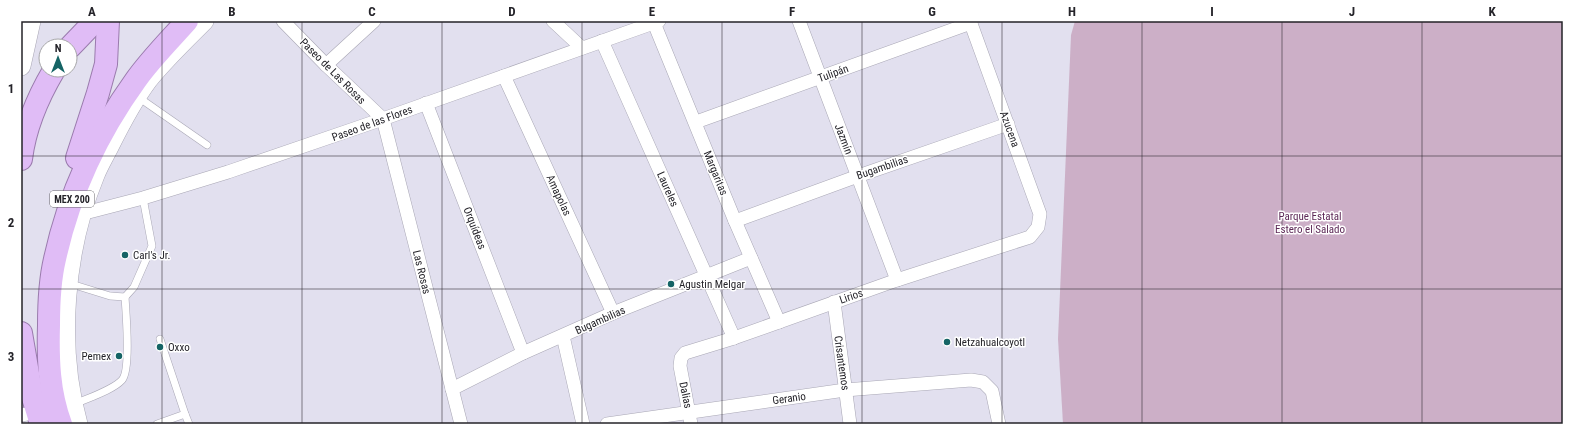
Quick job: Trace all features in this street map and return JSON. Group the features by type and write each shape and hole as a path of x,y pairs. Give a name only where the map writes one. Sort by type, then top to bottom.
{"highway":[{"path":"78,39 95,21"},
{"path":"76,209 73,169 106,64 108,21"},
{"name":"MEX 200","path":"48,415 49,307 55,260 76,209 86,166 107,123 136,80 187,21"},
{"path":"21,159 30,121 43,89 49,78"},
{"path":"21,333 31,391 48,415"}],"main road":[{"path":"21,66 31,21"},
{"path":"78,424 48,415 69,387 66,344 68,282 76,209 95,175 123,118 148,80 204,21"}],"street":[{"name":"Paseo de Las Rosas","path":"283,21 326,65 383,119"},
{"path":"326,65 374,21"},
{"path":"553,21 582,48"},
{"path":"621,21 630,31"},
{"name":"Jazmín","path":"799,21 897,280"},
{"name":"Paseo de las Flores","path":"76,209 143,198 228,172 657,22"},
{"name":"Margaritas","path":"657,22 735,221 779,322"},
{"name":"Tulipán","path":"696,122 971,22"},
{"name":"Azucena","path":"971,22 1040,214 1038,227 1030,237"},
{"name":"Laureles","path":"602,41 734,338"},
{"name":"Amapolas","path":"504,76 613,313"},
{"name":"Orquídeas","path":"426,103 523,353"},
{"name":"Las Rosas","path":"383,119 461,424"},
{"name":"Bugambilias","path":"735,221 858,176 1008,124"},
{"name":"Lirios","path":"680,366 681,358 685,353 734,338 897,280 1030,237"},
{"name":"Bugambilias","path":"452,389 523,353 613,313 751,258"},
{"name":"Crisantemos","path":"834,302 850,424"},
{"path":"563,336 583,424"},
{"name":"Dalias","path":"680,366 690,418"},
{"name":"Geranio","path":"607,424 690,418 845,390 971,380 983,382 992,391 999,424"}],"lane":[{"path":"138,97 207,145"},
{"path":"48,415 115,386 123,379 127,368 125,297 134,287 152,246 143,198"},
{"path":"68,282 110,296 125,297"},
{"path":"160,339 189,424"},
{"path":"158,424 185,414"}],"green space":[{"name":"Parque Estatal Estero el Salado","path":"1075,21 1563,21 1563,424 1063,424 1058,339 1071,35"}],"place":[{"name":"Carl's Jr.","path":"125,255"},
{"name":"Agustin Melgar","path":"671,284"},
{"name":"Netzahualcoyotl","path":"947,342"},
{"name":"Oxxo","path":"160,347"},
{"name":"Pemex","path":"119,356"}]}
